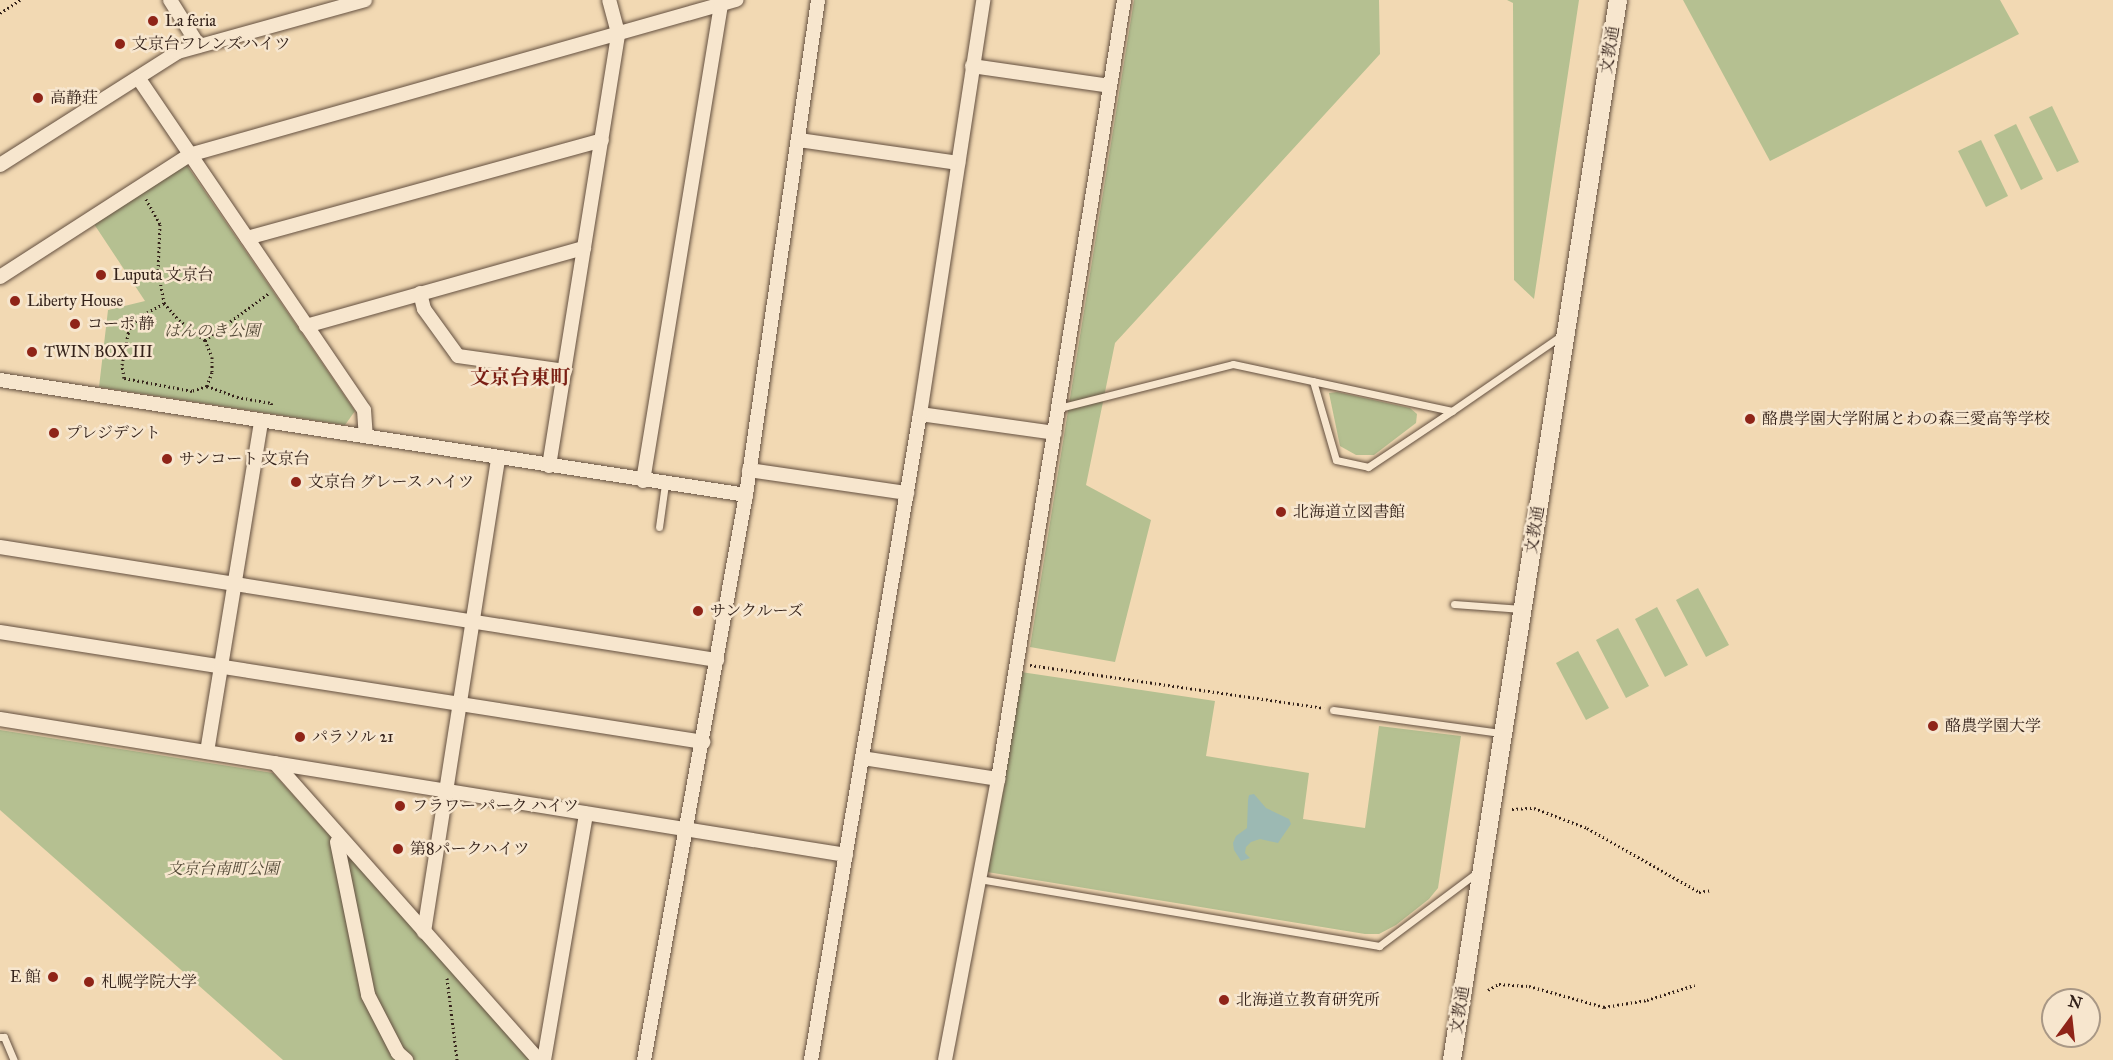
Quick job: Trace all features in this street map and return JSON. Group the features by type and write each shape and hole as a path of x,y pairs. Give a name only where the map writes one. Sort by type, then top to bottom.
{"street":[{"path":"170,0 199,46"},
{"path":"0,165 139,79 178,52 365,0"},
{"path":"549,466 618,33 609,0"},
{"path":"0,277 189,154 736,0"},
{"path":"644,1060 746,495 818,0"},
{"path":"810,1060 920,414 983,0"},
{"path":"945,1060 998,778 1124,0"},
{"name":"文教通","path":"1452,1060 1484,868 1502,733 1618,0"},
{"path":"643,481 721,4"},
{"path":"972,66 1110,86"},
{"path":"139,79 364,411 366,436"},
{"path":"247,238 602,140"},
{"path":"799,140 958,164"},
{"path":"306,326 584,248"},
{"path":"420,293 424,309 458,356 565,371"},
{"path":"0,380 643,481 746,495"},
{"path":"920,414 1055,433"},
{"path":"207,752 261,421"},
{"path":"424,932 498,458"},
{"path":"749,470 907,492"},
{"path":"0,547 717,660"},
{"path":"0,632 703,742"},
{"path":"0,719 846,855"},
{"path":"862,758 998,778"},
{"path":"275,763 539,1060"},
{"path":"544,1060 586,814"},
{"path":"337,842 368,995 398,1053 406,1060"}],"lane":[{"path":"1313,381 1336,460 1368,467 1567,331"},
{"path":"1059,408 1233,364 1452,411"},
{"path":"659,527 665,484"},
{"path":"1454,604 1522,609"},
{"path":"1333,710 1502,733"},
{"path":"979,879 1378,946 1484,868"},
{"path":"0,1036 4,1037 14,1060"}],"path":[{"path":"0,13 20,0"},
{"path":"138,188 152,205 160,224 158,271 164,303 178,320 205,340 212,357 212,372 207,386"},
{"path":"205,340 279,286"},
{"path":"164,303 139,316 129,333 122,365 124,378 192,392 207,386 237,397 271,403 276,423"},
{"path":"1017,663 1333,710"},
{"path":"1512,808 1534,808 1587,828 1699,892 1711,890"},
{"path":"446,970 457,1060"},
{"path":"1488,990 1499,984 1529,987 1604,1007 1647,1000 1695,985"}],"green space":[{"path":"1134,0 1379,0 1380,54 1115,343 1086,485 1151,520 1115,662 1030,647"},
{"path":"1507,0 1579,0 1534,299 1514,280 1513,3"},
{"path":"1683,0 2000,0 2019,34 1770,161"},
{"path":"2052,106 2079,162 2057,172 2029,117"},
{"path":"2016,124 2043,179 2021,190 1994,135"},
{"path":"1981,140 2008,196 1986,207 1958,151"},
{"name":"はんのき公園","path":"186,164 355,411 345,425 99,387 108,310 145,301 94,224"},
{"path":"1337,392 1410,408 1417,414 1416,423 1374,455 1356,455 1340,446 1329,393"},
{"path":"1698,588 1729,645 1706,657 1676,600"},
{"path":"1657,607 1688,665 1665,677 1635,619"},
{"path":"1618,628 1649,686 1626,698 1596,640"},
{"path":"1578,651 1609,708 1586,720 1556,663"},
{"path":"1021,672 1215,701 1206,756 1309,773 1303,819 1365,828 1379,726 1461,736 1438,888 1429,899 1396,925 1379,934 1365,934 987,872"},
{"name":"文京台南町公園","path":"0,730 273,773 534,1060 283,1060 0,810"}],"water":[{"path":"1254,794 1266,808 1289,819 1291,824 1278,843 1260,839 1251,842 1246,847 1245,853 1250,858 1241,861 1234,850 1233,843 1236,836 1247,828 1249,795"}],"place":[{"name":"La feria","path":"153,21"},
{"name":"文京台フレンズハイツ","path":"120,44"},
{"name":"高静荘","path":"38,98"},
{"name":"Luputa 文京台","path":"101,275"},
{"name":"Liberty House","path":"15,301"},
{"name":"コーポ 静","path":"75,324"},
{"name":"TWIN BOX III","path":"32,352"},
{"name":"酪農学園大学附属とわの森三愛高等学校","path":"1750,419"},
{"name":"プレジデント","path":"54,433"},
{"name":"サンコート 文京台","path":"167,459"},
{"name":"文京台 グレース ハイツ","path":"296,482"},
{"name":"北海道立図書館","path":"1281,512"},
{"name":"サンクルーズ","path":"698,611"},
{"name":"酪農学園大学","path":"1933,726"},
{"name":"パラソル 21","path":"300,737"},
{"name":"フラワー パーク ハイツ","path":"400,806"},
{"name":"第8パークハイツ","path":"398,849"},
{"name":"E 館","path":"53,977"},
{"name":"札幌学院大学","path":"89,982"},
{"name":"北海道立教育研究所","path":"1224,1000"}],"district":[{"name":"文京台東町","path":"520,377"}]}
